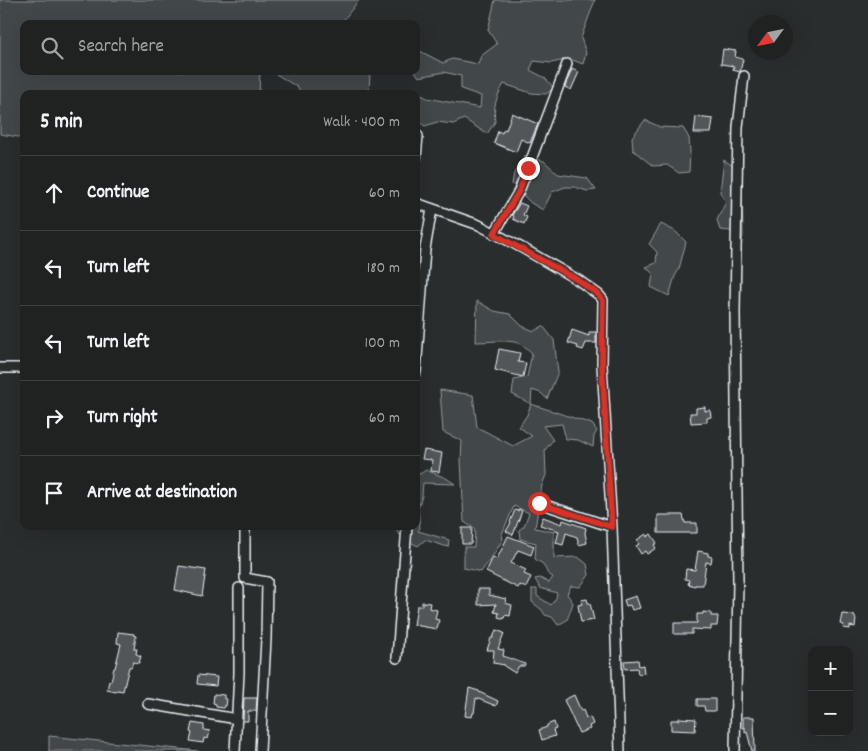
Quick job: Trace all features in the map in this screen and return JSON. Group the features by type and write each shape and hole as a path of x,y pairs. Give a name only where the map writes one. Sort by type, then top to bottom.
{"street":[{"path":"494,234 519,191 567,64"},
{"path":"735,751 738,582 735,312 738,127 744,76"},
{"path":"420,204 479,226 578,280 603,300 602,365 612,527 620,751"},
{"path":"420,317 425,249 432,209"},
{"path":"0,368 20,368"},
{"path":"539,503 612,527"},
{"path":"245,530 245,578 267,582 260,751"},
{"path":"397,658 407,530"},
{"path":"235,751 240,673 239,588"},
{"path":"148,704 237,719"}],"shaded area":[{"path":"0,0 359,0 344,20 20,20 20,75 260,75 259,90 20,90 20,137 0,134"},
{"path":"495,0 595,0 581,38 586,53 583,64 570,59 551,63 534,61 530,70 545,78 554,88 546,94 531,93 504,84 496,102 495,122 487,134 464,119 453,124 437,122 425,126 420,123 420,94 427,98 480,108 481,96 461,89 461,76 444,72 419,77 420,51 443,63 452,59 478,64 481,56 497,44 488,30"},
{"path":"278,75 370,75 369,90 300,90"},
{"path":"645,120 660,127 683,128 689,138 689,172 679,173 667,165 653,166 633,150 632,137"},
{"path":"525,156 544,161 558,174 587,178 596,190 587,191 575,187 565,187 552,192 543,210 531,203 512,184 514,173"},
{"path":"724,160 742,172 743,236 741,246 733,245 731,231 720,230 717,220 726,202 720,192"},
{"path":"661,224 675,231 686,242 669,296 651,287 653,274 646,267 656,263 657,252 649,244"},
{"path":"477,301 494,311 510,314 522,326 534,331 543,326 554,340 558,372 547,399 541,393 532,390 531,404 512,394 514,380 527,377 532,353 522,345 513,342 476,342"},
{"path":"440,390 473,395 477,427 513,446 532,436 519,427 527,415 531,404 592,424 597,431 594,436 593,447 578,440 566,439 562,424 543,426 553,440 545,450 546,475 542,485 535,528 554,532 554,558 578,557 587,564 589,575 580,587 571,586 567,594 573,603 567,620 558,625 552,617 545,615 532,602 532,589 537,589 537,596 551,605 557,593 540,588 535,579 540,578 549,583 553,577 548,574 543,564 535,559 536,543 520,539 519,530 524,526 529,513 514,506 502,534 503,539 481,572 464,568 464,547 474,547 475,529 464,522 462,441 443,432"},
{"path":"426,470 455,484 423,483 420,502 420,474"},
{"path":"396,530 419,530 449,540 448,547 425,540 418,546 404,539"},
{"path":"49,736 198,751 49,751"}],"building":[{"path":"723,49 736,51 735,57 743,59 740,72 733,70 734,66 721,64"},
{"path":"572,69 579,72 571,90 565,87"},
{"path":"512,113 538,124 530,143 521,139 516,152 494,143 498,131 502,133 504,129 506,130"},
{"path":"696,117 713,119 711,133 694,133"},
{"path":"520,203 527,206 523,215 527,217 524,224 513,219 514,216 512,215"},
{"path":"572,330 589,336 589,332 596,332 596,343 586,343 583,350 577,348 578,346 568,343"},
{"path":"499,349 520,353 518,362 526,363 523,377 495,370"},
{"path":"705,407 705,411 710,410 711,417 707,418 707,422 691,423 690,413 696,413 696,408"},
{"path":"424,450 442,453 439,472 431,471 432,460 422,459"},
{"path":"519,509 522,511 513,535 506,531 515,510 518,511"},
{"path":"658,515 683,515 685,523 697,523 697,533 658,533"},
{"path":"543,517 562,524 563,520 586,528 587,543 579,545 577,537 566,533 563,545 556,543 559,531 540,525"},
{"path":"462,528 472,528 471,544 462,544"},
{"path":"646,534 647,537 651,534 657,543 654,545 656,548 647,554 645,551 641,554 636,546 639,544 637,540"},
{"path":"508,536 534,546 531,555 518,550 511,563 526,570 524,574 531,577 526,588 520,585 518,588 486,572 493,557 497,559"},
{"path":"698,551 708,553 708,556 712,557 711,563 706,562 703,585 695,586 688,584 689,580 685,579 686,569 695,570"},
{"path":"179,566 206,570 202,596 175,590"},
{"path":"478,589 489,589 489,595 506,599 505,603 512,605 510,616 505,615 504,619 498,617 499,613 494,612 496,604 478,605"},
{"path":"636,596 640,608 632,610 630,605 626,606 624,600"},
{"path":"587,599 588,603 590,603 594,620 581,622 578,605 582,604 581,600"},
{"path":"422,602 430,603 429,608 437,610 435,619 439,620 437,629 414,625 417,606 422,606"},
{"path":"703,612 711,613 711,616 718,616 717,626 711,626 711,630 692,629 692,634 674,634 674,623 697,623 697,614 703,614"},
{"path":"842,614 854,615 856,618 855,627 850,626 850,629 843,628 844,625 840,624"},
{"path":"496,630 504,633 498,649 504,650 503,656 525,664 524,666 519,666 515,673 505,665 493,663 494,650 487,650"},
{"path":"118,632 134,634 136,636 134,649 137,649 136,654 141,656 139,663 133,662 131,667 129,667 123,691 117,690 116,692 107,690 121,644 117,643"},
{"path":"638,660 639,666 643,665 644,673 638,674 637,668 625,669 624,661"},
{"path":"198,675 217,677 216,686 197,684"},
{"path":"469,688 498,701 496,706 476,698 472,717 465,716"},
{"path":"214,694 224,695 224,699 227,699 224,708 216,707 216,704 213,703"},
{"path":"574,695 581,711 583,710 586,718 590,717 593,724 589,726 590,729 579,733 564,700"},
{"path":"244,698 257,698 256,711 248,711 248,721 243,721"},
{"path":"697,699 715,699 715,711 705,711 704,706 697,706"},
{"path":"743,717 754,717 755,751 752,751 747,732 745,733 745,727 743,728"},
{"path":"679,718 696,719 695,731 671,730 671,720 679,720"},
{"path":"554,722 556,729 553,730 555,736 542,740 539,730"},
{"path":"192,723 204,725 204,730 210,731 208,739 204,738 203,743 190,741"}],"route":[{"path":"528,168 519,191 494,234 578,280 603,300 602,365 612,527 539,503"}]}
